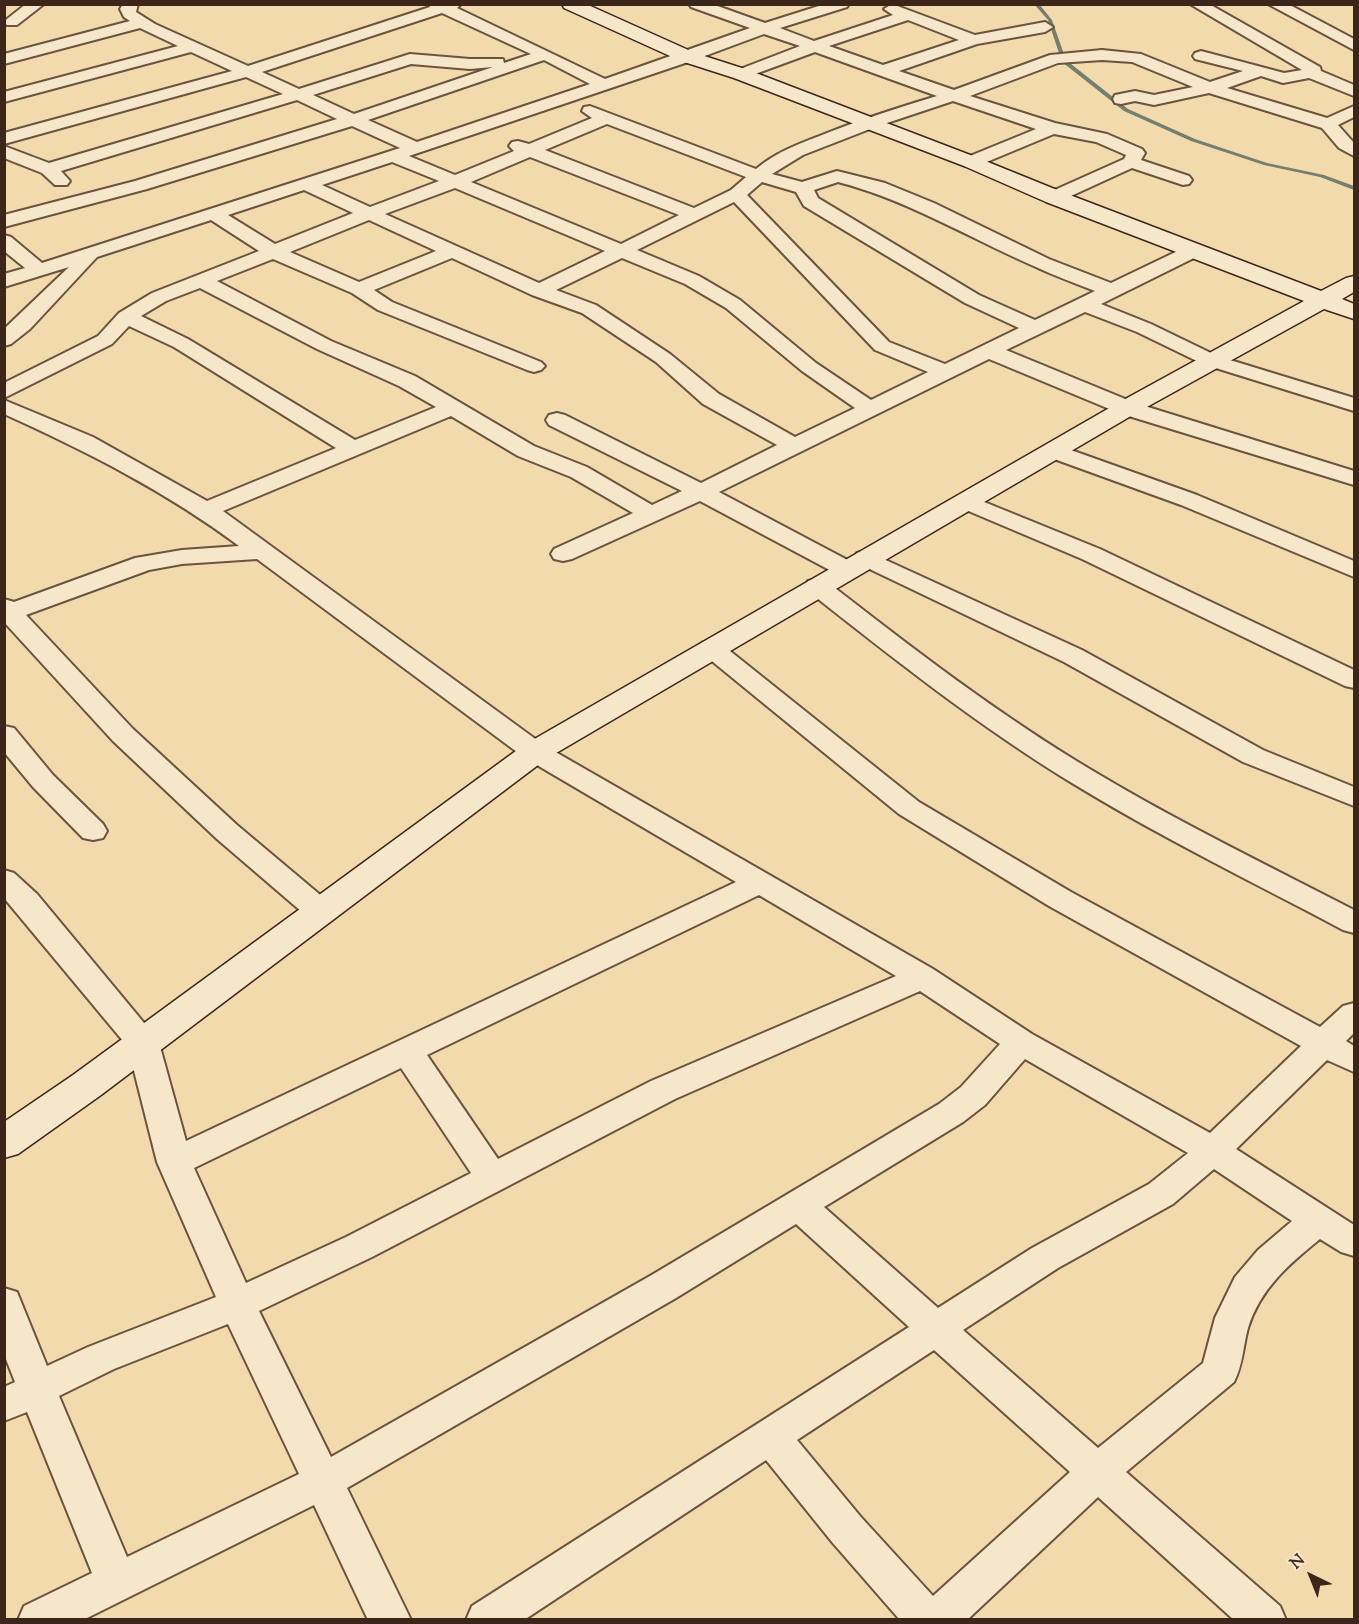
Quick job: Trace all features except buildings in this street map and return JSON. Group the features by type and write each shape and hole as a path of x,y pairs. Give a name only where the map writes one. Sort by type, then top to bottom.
{"street":[{"path":"12,22 37,4"},
{"path":"131,4 128,9 129,14 142,23 415,148"},
{"path":"570,4 688,57 741,74 971,162 1054,197 1354,312"},
{"path":"4,281 393,156 688,57 762,29 842,4"},
{"path":"879,4 974,40"},
{"path":"1197,4 1314,70 1311,73"},
{"path":"1275,4 1354,45"},
{"path":"700,5 812,47 885,70 1005,114 1052,128 1101,138 1136,153 1131,162 1054,197"},
{"path":"4,139 246,72 360,37 444,6 539,57 604,85"},
{"path":"741,74 857,30 910,15"},
{"path":"4,59 142,23"},
{"path":"885,70 974,40 1045,27"},
{"path":"360,37 410,58 470,64 539,57"},
{"path":"55,46 100,73"},
{"path":"4,97 100,73 192,46"},
{"path":"539,291 737,194 774,163 797,151 869,123 956,96 1056,58 1102,55 1135,57 1210,88 1328,124 1344,144 1354,151"},
{"path":"1201,56 1261,70 1283,78 1311,73 1354,91"},
{"path":"4,221 85,202 224,162 539,57"},
{"path":"48,169 297,95 410,58"},
{"path":"1121,99 1135,96 1154,100 1210,88 1261,70"},
{"path":"558,101 608,117 759,176 804,187 837,176 879,187 927,207 1042,263 1113,291"},
{"path":"1328,124 1354,111"},
{"path":"4,392 105,340 126,317 159,297 457,181 608,117"},
{"path":"475,128 695,215"},
{"path":"971,162 1052,128"},
{"path":"4,152 48,169 85,202"},
{"path":"393,156 692,280 733,304 809,367 869,408"},
{"path":"1131,162 1183,180"},
{"path":"305,184 450,252 539,291 589,309 663,357 711,399 793,446"},
{"path":"804,187 805,194 811,202 972,299 1036,328"},
{"path":"737,194 882,346 946,372"},
{"path":"214,214 274,252 359,288 401,314 534,366"},
{"path":"4,241 40,271"},
{"path":"563,554 700,492 1193,251"},
{"path":"359,288 450,252"},
{"path":"4,340 23,325 91,254"},
{"path":"201,280 324,345 398,377 526,451 579,472 651,514"},
{"path":"4,1143 143,1043 535,752 856,563 967,502 1210,360 1354,283"},
{"path":"1083,304 1144,328 1210,360 1354,405"},
{"path":"126,317 181,343 353,449"},
{"path":"989,351 1127,408 1354,478"},
{"path":"4,406 85,442 206,510 535,752 922,978 1021,1042 1213,1151 1318,1221 1354,1242"},
{"path":"206,510 452,408"},
{"path":"557,420 700,492 856,563 1073,657 1253,756 1354,797"},
{"path":"1054,451 1189,500 1354,570"},
{"path":"967,502 1090,554 1354,680"},
{"path":"263,551 182,557 144,563 7,610 123,735 227,832 320,911"},
{"path":"818,586 909,659 1045,754 1126,802 1354,923"},
{"path":"711,648 909,808 1060,899 1354,1060"},
{"path":"4,734 44,781 93,831"},
{"path":"4,879 26,901 143,1043 174,1162 237,1304 390,1620"},
{"path":"174,1162 759,883"},
{"path":"21,1397 101,1358 237,1304 359,1246 663,1090 922,978"},
{"path":"487,1620 1045,1258 1161,1194 1213,1151 1354,1014"},
{"path":"39,1620 324,1480 663,1287 951,1113 973,1096 1021,1042"},
{"path":"408,1052 492,1178"},
{"path":"799,1205 1265,1620"},
{"path":"937,1620 1098,1471 1221,1371 1226,1337 1248,1288 1280,1251 1318,1221"},
{"path":"4,1303 21,1397 117,1583"},
{"path":"769,1435 846,1529 927,1620"}],"waterway":[{"path":"1036,4 1050,20 1064,61 1126,110 1193,140 1266,164 1322,176 1354,188"}]}
